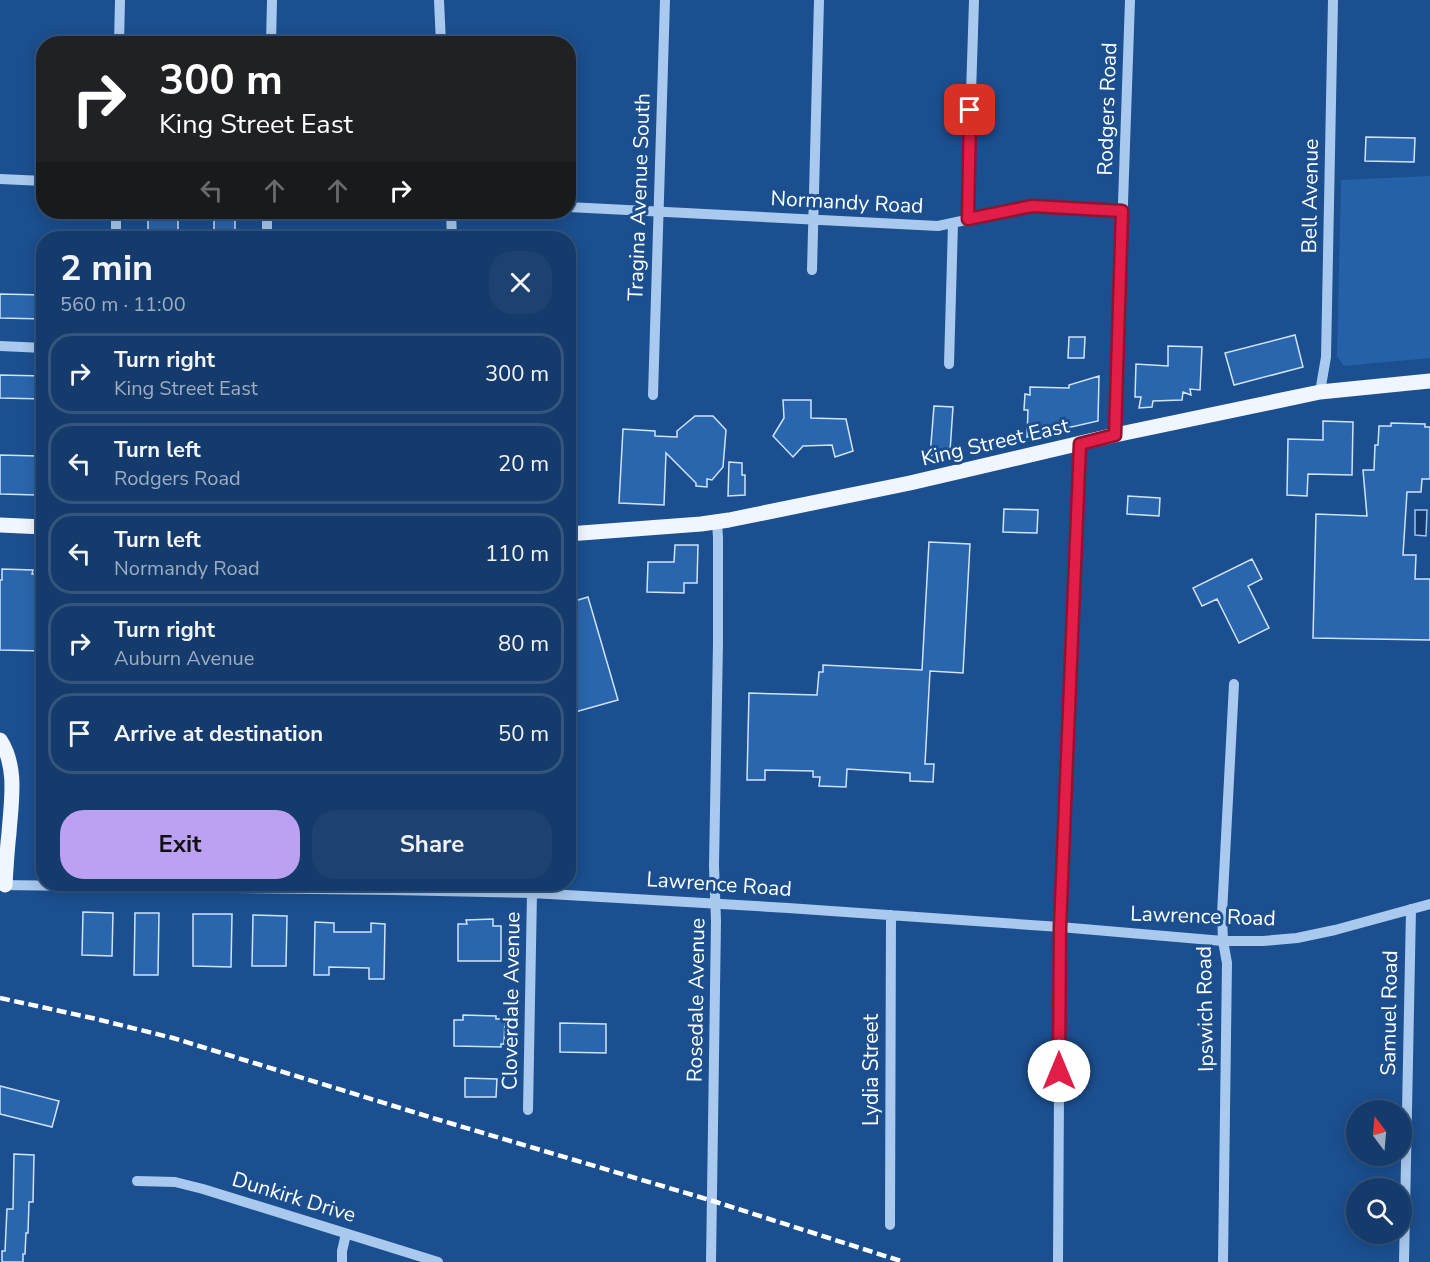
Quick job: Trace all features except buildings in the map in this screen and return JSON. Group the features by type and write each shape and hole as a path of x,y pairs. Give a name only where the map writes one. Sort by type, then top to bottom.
{"main road":[{"name":"King Street East","path":"576,533 717,522 910,483 1115,435 1320,392 1430,381"},
{"path":"0,525 36,527"},
{"path":"0,740 8,758 12,792 3,885"}],"street":[{"path":"119,36 120,0"},
{"path":"271,36 272,0"},
{"path":"439,0 441,36"},
{"name":"Tragina Avenue South","path":"653,395 665,0"},
{"path":"812,270 819,0"},
{"path":"968,219 974,0"},
{"name":"Rodgers Road","path":"1115,435 1130,0"},
{"name":"Bell Avenue","path":"1320,392 1326,357 1333,0"},
{"path":"0,179 36,181"},
{"name":"Normandy Road","path":"576,207 938,226 1032,206 1122,211"},
{"path":"949,364 953,224"},
{"path":"0,346 36,348"},
{"path":"1058,1262 1060,927 1080,444"},
{"name":"Rosedale Avenue","path":"711,1262 716,903 714,866 718,643 717,522"},
{"name":"Ipswich Road","path":"1222,1262 1227,963 1222,914 1234,684"},
{"name":"Lawrence Road","path":"3,885 36,885"},
{"name":"Lawrence Road","path":"438,891 532,893 716,903 1263,941 1297,938 1335,930 1430,904"},
{"name":"Cloverdale Avenue","path":"528,1110 532,893"},
{"name":"Samuel Road","path":"1404,1262 1411,909"},
{"name":"Lydia Street","path":"890,1225 891,915"},
{"name":"Dunkirk Drive","path":"137,1181 175,1182 203,1189 438,1262"},
{"path":"342,1262 346,1234"}],"shaded area":[{"path":"1430,176 1430,358 1344,366 1337,356 1341,180"},
{"path":"1415,510 1427,510 1426,536 1415,535"}],"railway":[{"path":"0,998 173,1038 713,1201 904,1262"}],"route":[{"path":"970,110 968,219 1032,206 1122,211 1115,435 1080,444 1060,927 1059,1071"}]}
